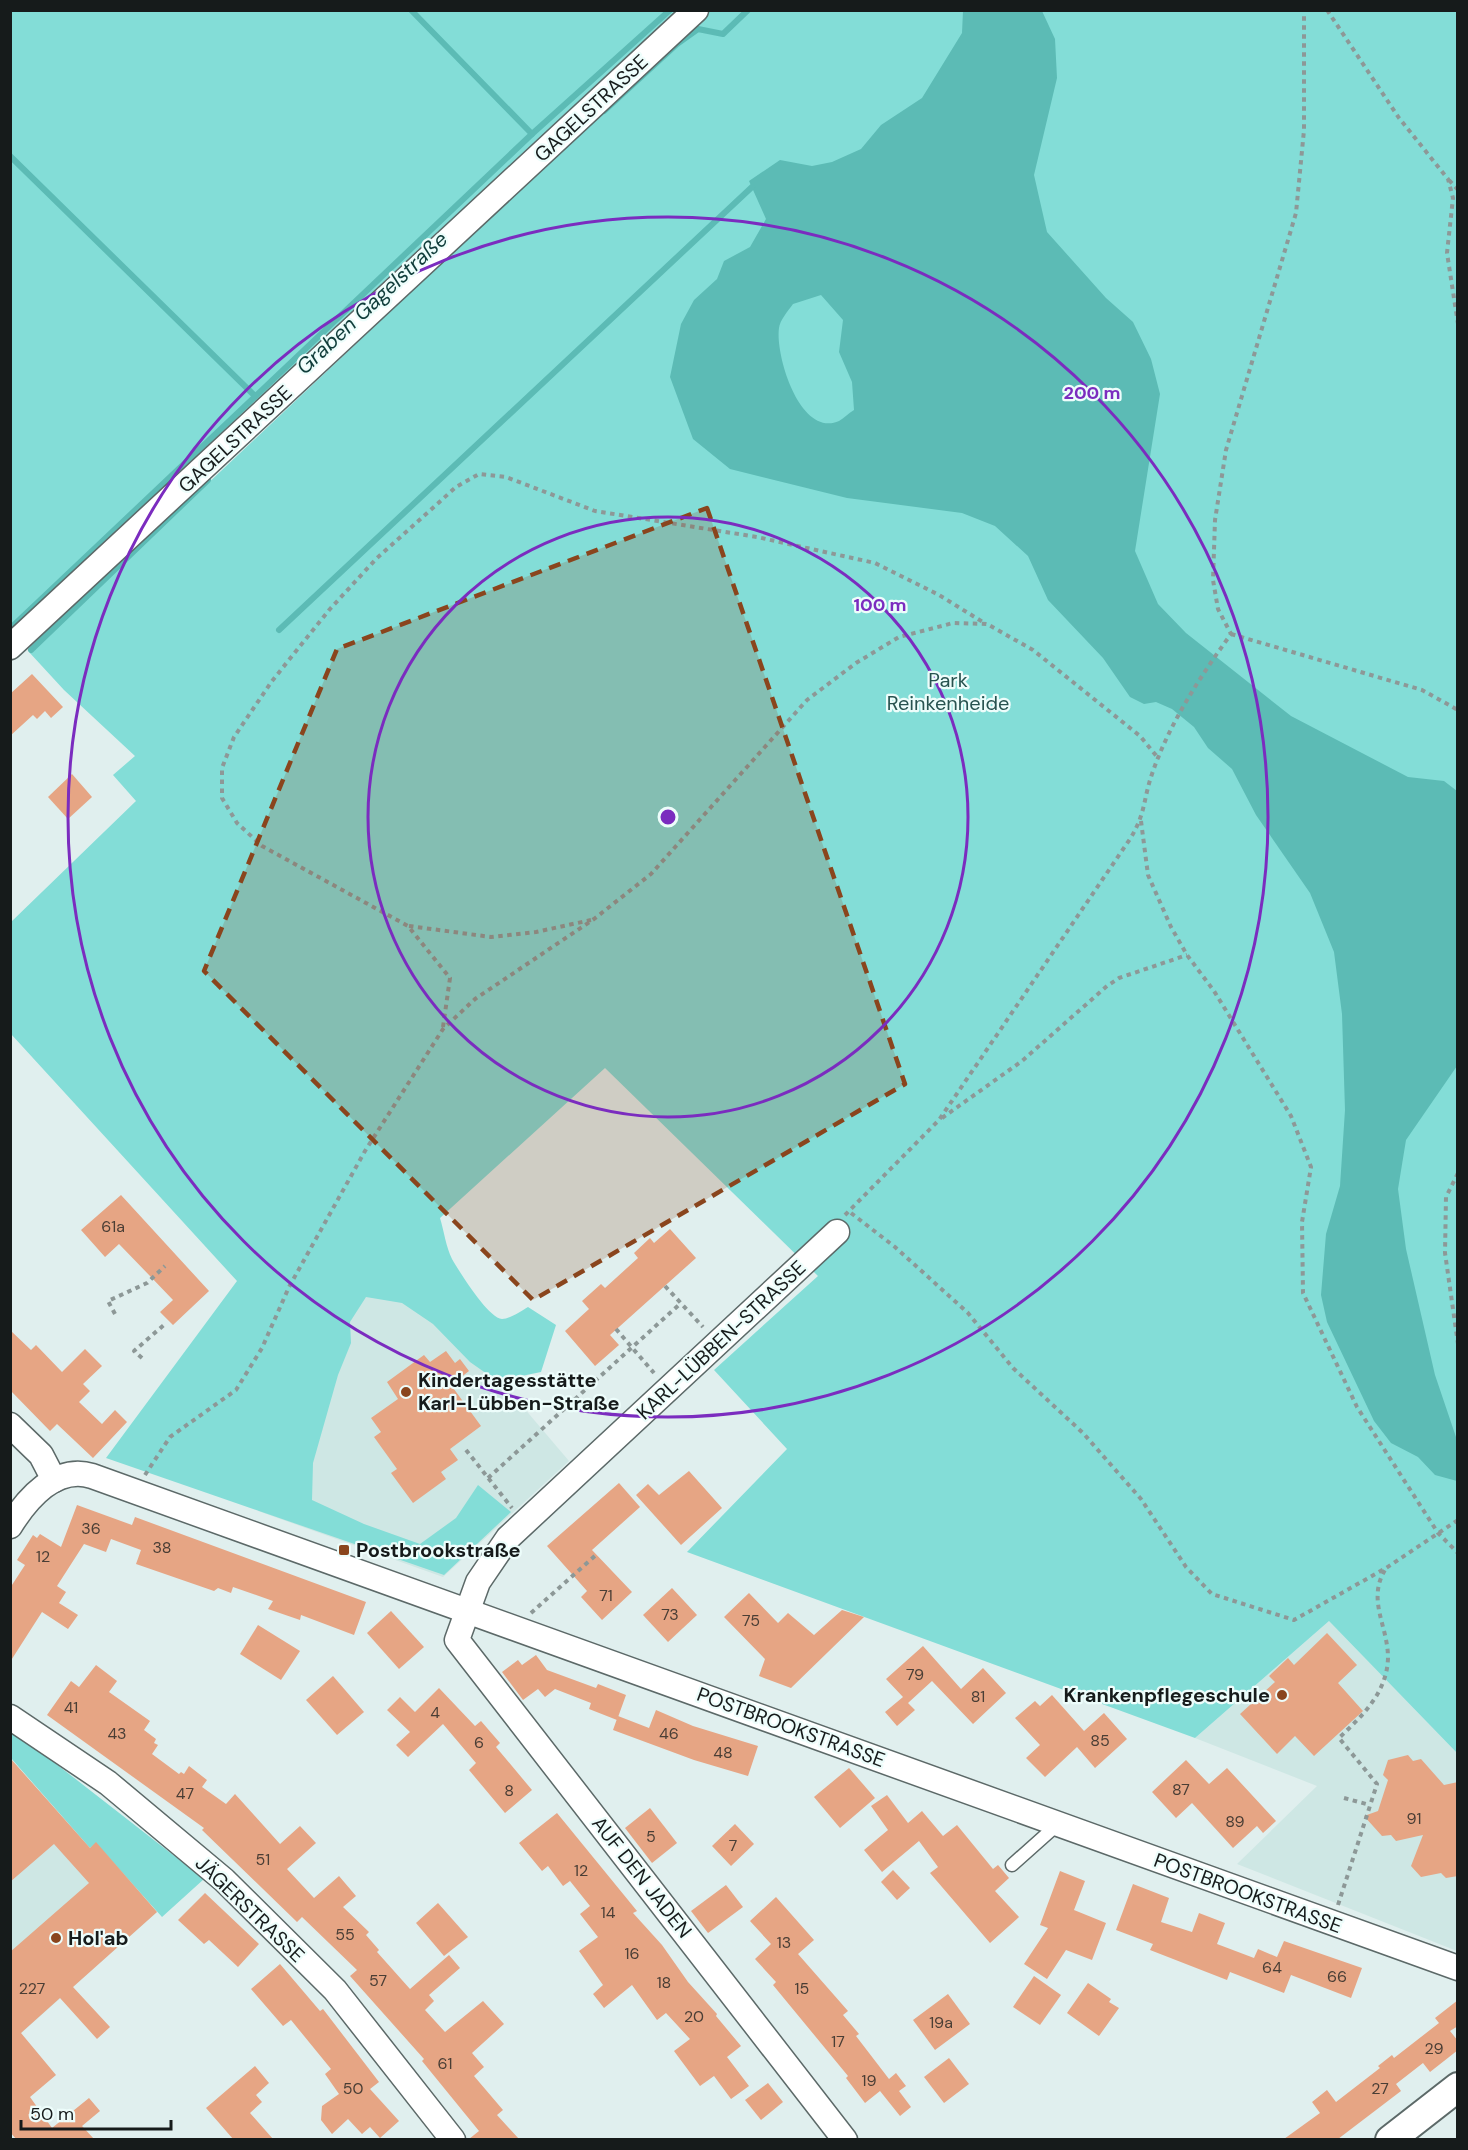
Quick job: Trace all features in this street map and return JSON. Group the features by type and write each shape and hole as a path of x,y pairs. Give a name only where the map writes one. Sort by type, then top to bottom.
{"street":[{"name":"GAGELSTRASSE","path":"10,647 696,10"},
{"name":"KARL-LÜBBEN-STRASSE","path":"467,1610 478,1582 508,1538 717,1344 843,1221"},
{"path":"10,1425 41,1455 54,1480 34,1493 10,1526"},
{"name":"POSTBROOKSTRASSE","path":"54,1480 82,1473 135,1490 1458,1968"},
{"name":"AUF DEN JADEN","path":"467,1610 457,1641 845,2139"},
{"name":"JÄGERSTRASSE","path":"10,1717 108,1783 224,1880 335,1990 453,2139"},
{"path":"1390,2139 1458,2087"}],"lane":[{"path":"1012,1865 1058,1824"}],"path":[{"path":"1304,10 1304,130 1296,213 1226,450 1215,520 1213,580 1218,609 1231,634 1422,690 1458,710"},
{"path":"1327,10 1399,118 1458,190"},
{"path":"1448,179 1453,198 1447,253 1458,324"},
{"path":"594,919 536,932 491,937 408,926 262,846 237,823 222,798 222,768 240,727 272,681 330,609 376,559 456,487 479,474 507,477 595,511 757,537 875,563 939,595 1033,650 1140,736 1159,759"},
{"path":"135,1490 170,1437 236,1390 262,1348 289,1287 365,1151 443,1029 475,999 594,919 651,874 807,700 856,663 899,637 953,623 987,624"},
{"path":"1231,634 1171,728 1151,776 1141,821 1148,875 1187,955 1214,991 1291,1116 1311,1167 1302,1222 1303,1293 1357,1407 1438,1533 1458,1553"},
{"path":"1141,821 939,1120 843,1221 895,1247 969,1313 1013,1368 1083,1433 1141,1499 1186,1567 1212,1594 1294,1620 1386,1568 1458,1520"},
{"path":"408,926 450,978 443,1029"},
{"path":"939,1120 1022,1060 1107,986 1146,967 1187,955"},
{"path":"1458,1173 1446,1197 1445,1253 1458,1344"},
{"path":"115,1314 108,1301 147,1283 165,1266"},
{"path":"665,1286 717,1344"},
{"path":"488,1478 681,1303"},
{"path":"142,1359 134,1351 165,1324"},
{"path":"616,1329 669,1389"},
{"path":"466,1450 524,1524"},
{"path":"515,1627 596,1555"},
{"path":"1332,1923 1377,1784 1339,1738 1368,1710 1381,1685 1388,1658 1377,1600 1378,1581 1386,1568"},
{"path":"1344,1798 1370,1805"}],"highlighted area":[{"path":"707,508 905,1084 533,1300 204,971 337,649"}],"shaded area":[{"path":"963,11 1042,11 1055,39 1057,78 1034,175 1047,232 1106,298 1133,322 1151,359 1160,394 1135,551 1158,604 1186,633 1291,716 1408,777 1444,781 1457,791 1457,1066 1406,1140 1398,1189 1406,1249 1435,1375 1457,1440 1457,1481 1435,1475 1418,1457 1391,1443 1374,1421 1327,1322 1321,1295 1326,1234 1340,1186 1345,1110 1342,1014 1334,952 1310,893 1256,815 1232,769 1208,748 1194,727 1172,709 1156,702 1144,704 1130,697 1103,658 1048,600 1028,556 995,526 962,513 847,498 730,469 693,439 670,377 681,324 694,300 717,279 724,261 750,247 766,219 749,181 780,160 812,166 832,162 861,149 881,125 922,98 962,33","holes":["821,295 843,320 839,352 852,382 854,410 839,421 825,423 813,417 802,406 793,391 781,356 779,328 793,304"]},
{"name":"Kindertagesstätte Karl-Lübben-Straße","path":"397,1259 569,1461 443,1577 258,1511 328,1322"},
{"path":"1329,1621 1457,1753 1457,1951 1237,1864 1317,1786 1195,1738"},
{"path":"10,1758 90,1848 96,1842 157,1912 11,2042"}],"green space":[{"path":"11,11 684,11 11,634"},
{"name":"Park Reinkenheide","path":"709,11 1457,11 1457,1753 1329,1621 1195,1738 687,1552 787,1449 714,1370 818,1276 605,1068 440,1218 452,1259 489,1311 496,1317 505,1319 528,1307 556,1325 541,1372 497,1381 470,1362 433,1324 402,1303 366,1297 350,1322 351,1343 338,1375 313,1463 312,1500 364,1524 420,1544 456,1518 478,1485 511,1512 444,1575 106,1458 237,1281 11,1034 11,922 136,801 113,775 135,756 64,690 29,652"},
{"path":"10,1728 204,1879 162,1917 96,1843 90,1848 11,1758"}],"building":[{"path":"32,674 63,707 51,718 45,711 37,719 33,715 10,736 10,694"},
{"path":"72,774 92,797 68,819 48,797"},
{"path":"121,1195 209,1291 173,1325 160,1312 173,1300 150,1276 119,1244 105,1257 81,1230"},
{"path":"670,1229 696,1258 610,1335 619,1345 595,1366 565,1331 589,1309 582,1301 601,1284 605,1288 638,1258 634,1253 650,1238 654,1243"},
{"path":"10,1330 31,1350 36,1345 62,1372 85,1349 102,1366 83,1384 90,1391 79,1402 102,1424 115,1410 127,1422 93,1458 57,1424 50,1431 10,1390"},
{"path":"446,1351 455,1363 460,1359 469,1371 451,1385 481,1426 450,1449 458,1460 441,1472 446,1479 413,1503 391,1473 397,1469 374,1437 381,1432 371,1418 398,1399 387,1382 424,1355 430,1362"},
{"path":"689,1471 722,1508 681,1545 636,1495 648,1484 659,1495"},
{"path":"619,1483 640,1507 592,1550 632,1592 602,1620 581,1597 587,1591 547,1546"},
{"path":"77,1505 132,1525 135,1517 366,1602 354,1635 301,1615 300,1620 268,1609 273,1601 233,1587 231,1593 218,1588 214,1591 136,1564 141,1550 111,1539 106,1552 84,1544 57,1586 66,1592 59,1603 78,1615 68,1629 42,1612 10,1662 10,1588 25,1565 17,1560 33,1535 37,1538 40,1534 61,1547"},
{"path":"672,1588 697,1615 668,1642 643,1615"},
{"path":"749,1593 778,1623 788,1613 814,1635 842,1610 864,1617 791,1688 759,1676 765,1659 724,1617"},
{"path":"391,1611 424,1647 399,1669 367,1633"},
{"path":"258,1625 300,1651 281,1680 240,1654"},
{"name":"Krankenpflegeschule","path":"1327,1633 1357,1665 1338,1683 1363,1711 1314,1756 1295,1736 1277,1754 1240,1714 1275,1682 1269,1676 1288,1658 1294,1665"},
{"path":"923,1646 961,1689 983,1668 1006,1693 973,1724 932,1681 908,1703 915,1710 897,1726 885,1712 903,1697 886,1679"},
{"path":"536,1655 547,1670 596,1688 598,1684 626,1695 617,1720 589,1709 591,1703 555,1689 545,1697 538,1689 523,1700 502,1672 518,1660 522,1665"},
{"path":"96,1665 117,1681 109,1692 150,1721 144,1730 156,1739 154,1743 158,1745 152,1754 179,1774 181,1772 184,1774 189,1766 207,1780 202,1787 226,1804 235,1794 280,1844 300,1826 316,1843 287,1869 314,1898 339,1876 356,1896 343,1907 369,1932 366,1935 379,1950 377,1952 410,1989 449,1955 460,1968 429,1995 434,2001 425,2010 445,2032 483,2001 504,2024 472,2053 484,2067 474,2076 503,2110 497,2115 519,2139 469,2139 479,2131 422,2061 424,2059 350,1976 357,1970 302,1917 297,1922 202,1830 204,1828 47,1715 71,1681 79,1687"},
{"path":"333,1676 364,1712 337,1735 306,1700"},
{"path":"439,1688 475,1726 481,1721 500,1743 496,1747 532,1790 505,1813 469,1770 476,1763 443,1724 408,1757 396,1745 410,1732 387,1710 400,1697 415,1712"},
{"path":"1052,1695 1084,1731 1104,1713 1127,1739 1095,1768 1077,1747 1045,1777 1026,1758 1040,1745 1015,1718 1035,1701 1040,1706"},
{"path":"656,1710 693,1726 758,1746 748,1776 694,1760 613,1730 618,1716 649,1728"},
{"path":"1408,1755 1413,1761 1421,1759 1444,1785 1458,1782 1458,1876 1446,1878 1441,1873 1421,1877 1411,1866 1423,1835 1396,1841 1391,1835 1382,1836 1364,1816 1378,1811 1388,1780 1383,1775 1388,1760"},
{"path":"10,1758 90,1848 96,1842 157,1912 73,1987 110,2027 97,2039 60,1998 21,2033 56,2075 30,2097 52,2128 89,2098 100,2111 82,2126 94,2139 16,2139 10,2132 10,1952 89,1883 54,1844 10,1882"},
{"path":"1186,1760 1209,1784 1227,1768 1276,1821 1263,1833 1257,1826 1233,1848 1192,1803 1176,1818 1152,1792"},
{"path":"849,1768 875,1798 840,1828 814,1797"},
{"path":"887,1795 908,1823 922,1811 943,1836 957,1825 993,1869 998,1865 1009,1878 995,1891 1019,1917 990,1943 930,1873 938,1867 919,1841 882,1872 864,1850 888,1830 871,1806"},
{"path":"650,1808 677,1843 652,1863 625,1828"},
{"path":"557,1813 637,1911 633,1913 662,1945 688,1982 717,2014 716,2016 741,2046 727,2057 749,2086 731,2099 714,2076 700,2086 674,2051 690,2039 666,2013 657,2020 632,1985 604,2008 593,1994 603,1985 579,1951 598,1937 580,1914 590,1906 570,1881 563,1886 548,1866 542,1871 519,1843"},
{"path":"735,1824 754,1844 731,1866 712,1846"},
{"path":"893,1870 910,1888 897,1900 881,1882"},
{"path":"1060,1871 1085,1881 1074,1910 1106,1923 1092,1960 1066,1950 1047,1979 1024,1964 1048,1928 1040,1925"},
{"path":"1133,1884 1169,1898 1161,1922 1192,1932 1199,1913 1225,1923 1217,1944 1254,1958 1258,1949 1277,1957 1284,1941 1362,1968 1351,1998 1291,1975 1284,1993 1230,1972 1227,1980 1150,1950 1153,1944 1116,1930"},
{"path":"726,1885 743,1907 708,1933 691,1911"},
{"path":"205,1893 259,1944 238,1967 209,1940 204,1944 178,1920"},
{"path":"776,1897 814,1940 798,1954 848,2011 843,2015 859,2034 856,2036 889,2079 896,2073 906,2086 899,2091 911,2107 900,2116 880,2091 865,2103 846,2078 848,2076 773,1985 776,1982 755,1959 771,1944 750,1921"},
{"path":"438,1903 468,1937 444,1956 416,1923"},
{"path":"280,1964 320,2011 323,2009 379,2082 370,2089 399,2121 380,2138 370,2127 362,2134 348,2119 332,2134 321,2120 322,2106 339,2094 325,2074 331,2069 291,2020 283,2026 251,1989"},
{"path":"1034,1976 1061,1995 1040,2025 1013,2007"},
{"path":"1088,1983 1111,1999 1109,2002 1119,2008 1099,2036 1067,2013"},
{"path":"948,1994 970,2024 935,2050 913,2020"},
{"path":"1458,2000 1458,2026 1450,2031 1458,2041 1458,2050 1430,2072 1423,2063 1396,2084 1401,2091 1338,2139 1284,2139 1320,2113 1312,2102 1327,2090 1336,2102 1380,2068 1378,2066 1392,2055 1394,2058 1439,2023 1435,2018"},
{"path":"949,2058 969,2084 944,2103 924,2077"},
{"path":"255,2066 269,2083 256,2095 262,2102 250,2113 273,2139 233,2139 206,2108"},
{"path":"768,2083 783,2102 761,2120 745,2100"}],"waterway":[{"path":"411,10 532,134"},
{"path":"14,625 532,134 670,10"},
{"name":"Graben Gagelstraße","path":"604,111 677,44 698,29 723,34 748,10"},
{"path":"10,156 255,396"},
{"path":"279,630 752,187"},
{"name":"Graben Gagelstraße","path":"31,650 208,480"}],"place":[{"name":"Kindertagesstätte Karl-Lübben-Straße","path":"406,1392"},
{"name":"Postbrookstraße","path":"344,1550"},
{"name":"Krankenpflegeschule","path":"1282,1695"},
{"name":"Hol'ab","path":"56,1938"}]}
